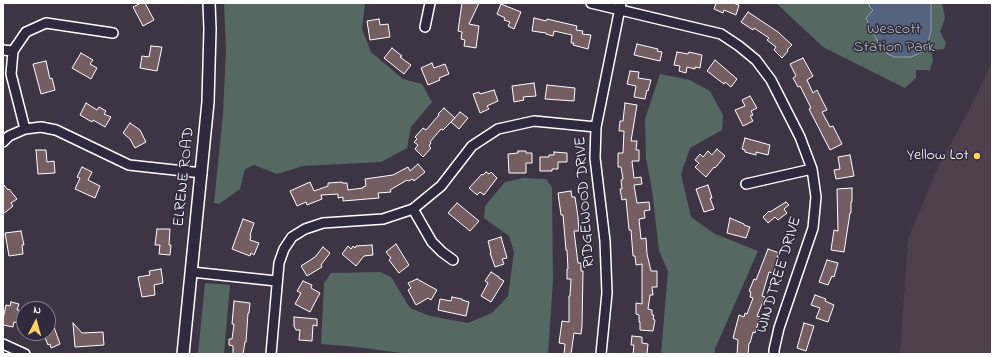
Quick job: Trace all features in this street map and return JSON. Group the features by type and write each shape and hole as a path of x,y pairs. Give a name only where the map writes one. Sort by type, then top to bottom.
{"street":[{"name":"ELRENE ROAD","path":"183,354 208,102 210,29 209,3"},
{"path":"425,27 430,3"},
{"name":"WINDTREE DRIVE","path":"591,3 621,7 721,34 756,60 771,80 800,137 812,169 816,197 813,228 779,328 774,354"},
{"name":"RIDGEWOOD DRIVE","path":"601,354 607,293 605,241 595,158 596,127 621,7"},
{"path":"25,128 11,74 13,51 26,32 46,23 113,33"},
{"path":"3,50 13,51"},
{"path":"271,354 278,263 284,249 292,238 305,229 323,223 383,219 413,208 441,186 472,146 498,129 534,121 596,127"},
{"path":"3,142 9,136 25,128 41,127 56,130 129,165 202,173"},
{"path":"746,184 812,169"},
{"path":"413,208 432,242 453,260"},
{"path":"192,272 276,281"},
{"path":"3,344 25,354"}],"shaded area":[{"name":"Yellow Lot","path":"992,63 992,354 900,354 908,239 938,167 966,116"}],"green space":[{"path":"224,3 365,3 362,29 371,52 403,79 422,84 432,102 411,127 407,148 381,162 303,166 277,174 254,165 245,169 240,189 219,204 214,203 223,114 226,50"},
{"name":"Wescott Station Park","path":"776,3 942,3 945,18 940,32 946,43 944,49 931,50 933,60 930,70 916,70 916,78 905,88 823,47"},
{"path":"660,74 690,80 710,91 723,115 722,130 690,148 681,174 691,217 715,234 758,251 715,349 715,354 661,354 668,271 659,251 652,190 646,158 645,119"},
{"path":"523,178 546,179 552,187 553,281 548,354 408,354 321,344 324,283 331,273 380,272 391,277 410,308 430,316 468,323 492,313 508,296 514,252 509,236 484,218 485,206 505,182"},
{"path":"205,283 230,285 224,354 198,354"}],"water":[{"path":"869,3 931,3 931,31 926,50 911,57 894,57 888,54 880,46 866,18 873,10 869,6"}],"building":[{"path":"141,3 145,3 154,20 143,26 133,7"},
{"path":"462,3 479,3 469,24 479,26 476,48 464,46 465,40 461,39 462,32 458,31"},
{"path":"716,3 733,3 739,5 736,15 724,10 723,13 714,9"},
{"path":"501,4 521,12 514,29 508,26 510,22 504,20 505,18 497,14"},
{"path":"748,12 778,32 792,45 782,58 774,50 776,47 767,40 769,38 754,28 753,30 741,22"},
{"path":"534,18 546,21 547,19 577,26 576,30 583,31 582,34 591,35 588,49 573,45 574,43 571,43 572,35 554,31 553,36 546,33 532,31"},
{"path":"379,19 380,25 388,24 390,37 370,40 367,21"},
{"path":"637,44 658,49 657,51 662,52 660,61 634,55"},
{"path":"151,46 162,47 157,71 140,68 142,56 149,57"},
{"path":"392,48 402,56 400,57 411,65 404,74 384,58"},
{"path":"677,52 688,54 689,52 702,55 700,68 695,67 695,69 687,67 686,73 679,71 680,66 674,65"},
{"path":"81,53 93,60 90,64 97,68 91,79 72,68"},
{"path":"803,58 813,76 807,80 813,93 817,90 827,110 822,112 830,127 833,126 842,144 830,150 809,109 811,108 800,86 798,87 793,78 796,76 790,64"},
{"path":"715,60 737,79 731,87 725,82 724,84 707,71"},
{"path":"46,61 50,79 52,78 55,90 41,94 33,64"},
{"path":"432,63 434,68 445,64 449,74 428,85 421,68"},
{"path":"630,71 639,72 638,78 651,80 645,99 634,97 636,86 627,84"},
{"path":"534,83 536,96 523,97 524,100 514,102 512,86"},
{"path":"547,85 575,88 574,101 545,99"},
{"path":"494,90 498,101 487,106 489,109 480,113 473,94 479,92 480,94"},
{"path":"750,96 757,108 751,111 753,115 750,116 753,121 743,126 735,110 745,106 742,100"},
{"path":"86,103 97,110 99,107 106,111 104,114 111,117 105,127 80,115"},
{"path":"625,103 637,105 631,141 637,141 636,150 639,150 639,161 632,161 634,178 641,177 642,184 634,185 637,203 649,202 650,210 644,211 645,218 639,219 641,239 646,238 647,254 651,271 657,271 657,287 652,287 653,295 650,295 648,309 652,310 652,315 654,315 653,319 655,320 653,331 640,330 639,315 636,314 636,303 642,304 642,264 636,265 635,256 633,256 626,199 622,200 620,189 622,189 621,180 623,179 621,167 618,167 618,153 623,153 624,131 619,131 620,121 623,121"},
{"path":"444,108 455,118 443,130 441,129 430,142 431,143 429,146 431,148 423,157 415,149 418,145 414,142 417,139 415,137 423,128 426,130"},
{"path":"460,112 468,118 459,129 451,122"},
{"path":"130,123 140,130 146,142 135,148 130,139 123,133"},
{"path":"745,138 770,145 768,155 756,152 756,155 745,152 745,150 742,149"},
{"path":"717,149 725,156 706,177 695,167 699,163 695,160 700,154 703,157 708,151 712,155"},
{"path":"36,150 46,150 47,162 54,161 55,173 38,174"},
{"path":"518,151 532,153 532,163 526,163 526,173 509,173 508,154 518,153"},
{"path":"554,152 567,153 567,162 558,162 558,169 552,169 552,171 540,171 540,157 549,157 549,155 554,155"},
{"path":"850,155 854,176 836,179 834,170 840,169 838,157"},
{"path":"418,164 425,172 414,181 413,179 407,180 390,190 391,192 378,193 379,198 343,201 343,197 338,198 338,194 321,195 322,199 307,205 306,202 297,206 290,191 310,182 314,191 328,186 328,183 342,182 347,183 348,190 363,188 366,186 365,179 393,175 408,167 410,171"},
{"path":"82,167 92,172 88,180 100,186 95,198 75,189 80,178 77,177"},
{"path":"486,172 489,174 491,172 497,178 484,195 480,192 477,195 469,188 482,174 483,175"},
{"path":"3,184 17,199 11,203 13,206 3,214"},
{"path":"708,185 712,198 710,198 714,209 704,212 696,189"},
{"path":"852,188 851,213 844,252 831,250 834,230 838,231 837,189"},
{"path":"571,191 572,197 575,197 578,217 579,231 574,231 578,263 581,263 581,271 583,271 582,326 581,334 574,333 571,354 564,354 565,344 559,343 562,321 569,322 569,296 571,279 567,279 567,250 563,215 561,215 558,193"},
{"path":"786,202 789,205 784,209 787,213 778,220 775,217 768,223 763,217 769,211 770,212"},
{"path":"457,203 479,221 470,231 448,213"},
{"path":"730,218 750,227 746,238 727,233"},
{"path":"243,219 254,223 250,240 259,243 254,255 251,253 250,256 232,249"},
{"path":"157,229 170,229 170,255 159,254 160,245 155,245"},
{"path":"21,231 24,245 22,245 23,254 9,256 5,233"},
{"path":"501,237 507,258 502,259 504,264 495,267 488,241"},
{"path":"396,244 409,265 399,273 389,260 391,258 386,252"},
{"path":"372,245 373,255 364,256 356,266 342,254 348,246 351,249 353,246 355,248 356,246"},
{"path":"323,247 330,253 321,265 322,267 307,276 301,266 315,257"},
{"path":"768,249 779,253 777,257 779,258 773,273 769,272 762,296 765,297 757,316 760,317 755,333 753,332 749,343 748,354 737,354 738,340 733,338 739,315 744,317 745,313 747,314 753,298 750,297 751,292 749,291 754,279 756,280"},
{"path":"827,260 838,263 834,277 832,276 828,285 819,282"},
{"path":"161,269 163,283 154,285 155,295 142,297 138,277 150,275 149,271"},
{"path":"491,272 504,281 491,302 481,296 488,283 485,281"},
{"path":"417,279 437,290 431,300 428,298 416,305 408,290 411,288 408,283"},
{"path":"303,281 312,285 311,288 320,293 310,312 295,304 301,293 297,291"},
{"path":"815,295 826,299 825,301 834,305 828,322 816,318 820,308 811,305"},
{"path":"452,297 469,302 466,316 438,310 440,299 451,301"},
{"path":"234,301 250,303 246,342 243,354 233,354 233,346 229,345 229,339 232,339 234,324 232,324"},
{"path":"11,302 16,303 16,322 14,322 13,327 3,325 6,305 10,306"},
{"path":"294,317 317,319 317,326 313,325 312,341 299,340 300,330 296,330 294,326"},
{"path":"73,323 82,333 103,332 104,345 75,347"},
{"path":"804,323 814,326 806,351 797,348"},
{"path":"56,333 60,344 51,348 50,344 48,345 46,341 56,341"},
{"path":"632,336 642,337 642,343 648,344 647,354 633,354 634,345 631,345"}],"place":[{"name":"Yellow Lot","path":"977,156"}]}
